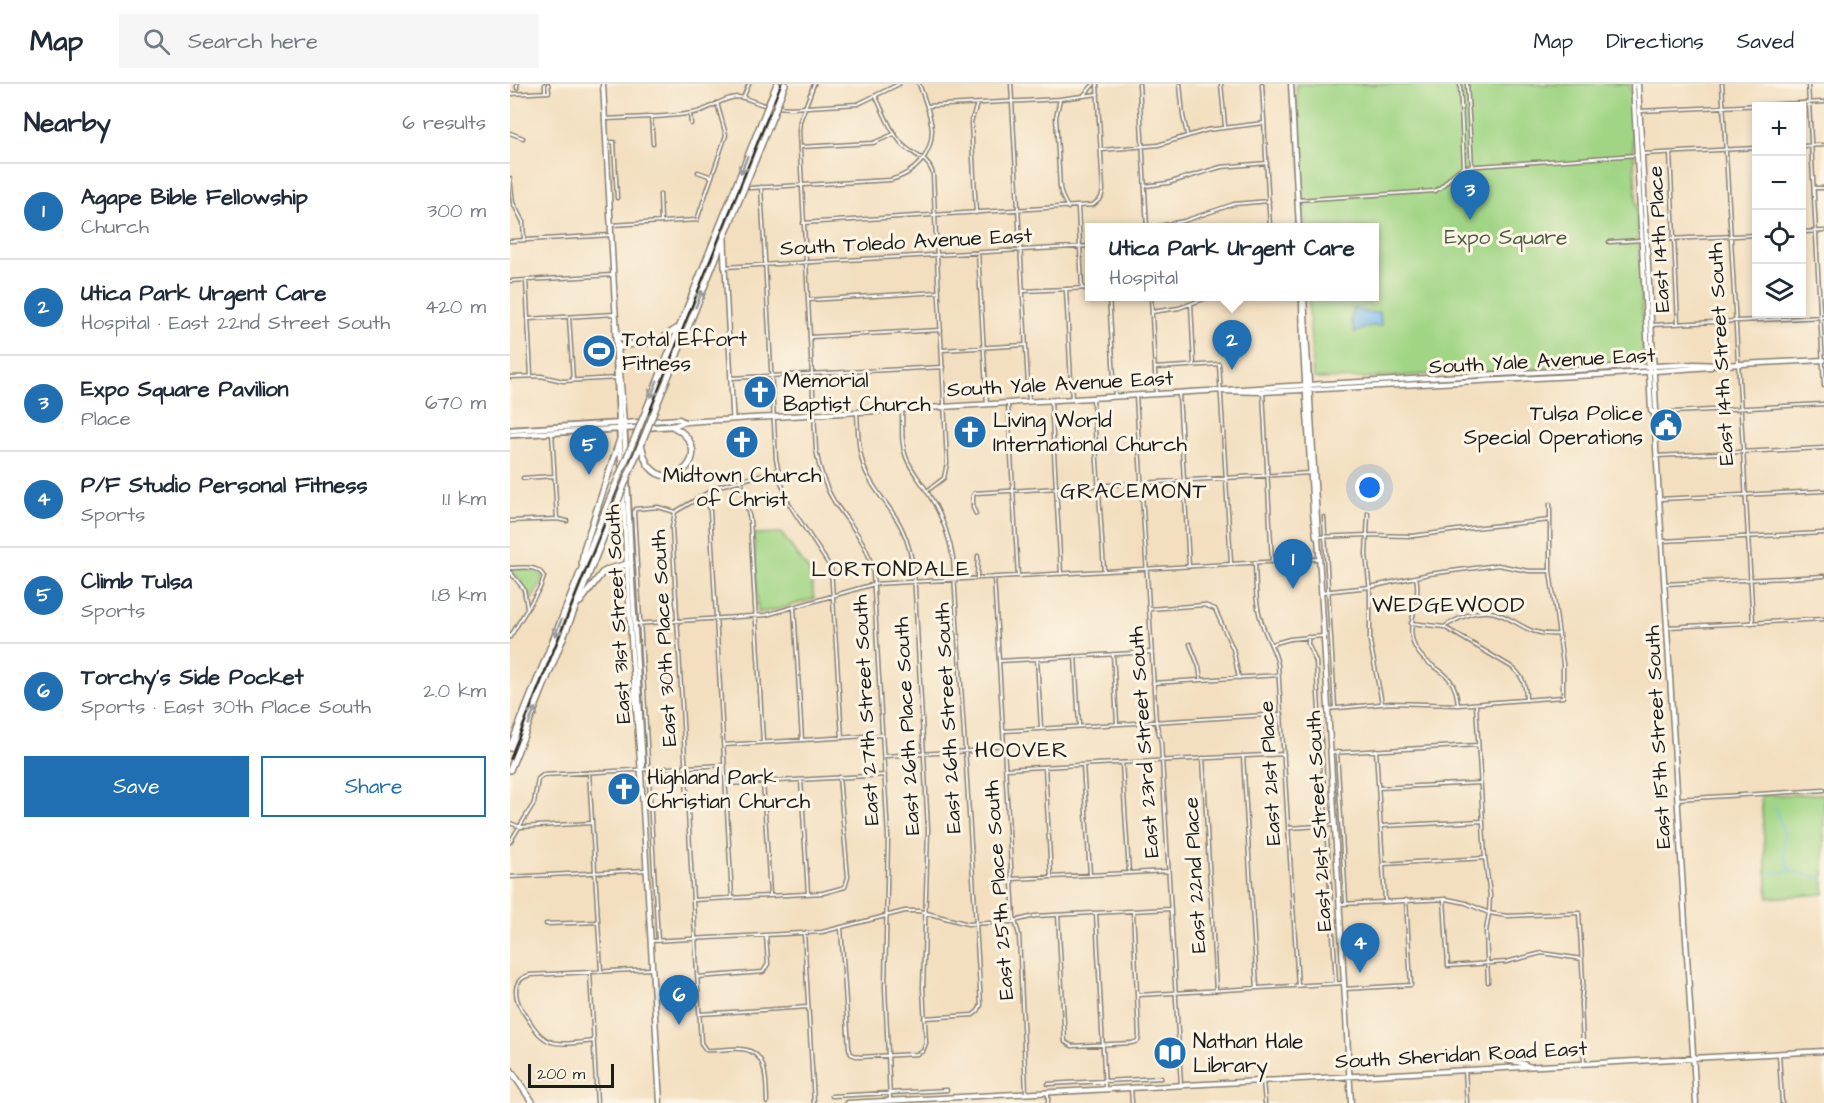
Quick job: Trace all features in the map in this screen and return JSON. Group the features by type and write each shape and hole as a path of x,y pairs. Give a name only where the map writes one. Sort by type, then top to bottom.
{"highway":[{"path":"510,748 777,84"},
{"path":"510,770 785,84"},
{"path":"724,238 725,267"},
{"path":"617,348 628,344 657,342 679,327"},
{"path":"618,335 628,344"},
{"path":"641,444 646,462 654,472 669,476 681,472 691,461 692,446 687,435 672,426"},
{"path":"579,576 584,549 620,440"},
{"path":"574,611 602,573 613,567 629,564"},
{"path":"510,1069 533,1102"}],"main road":[{"name":"East 31st Street South","path":"603,84 629,564"},
{"path":"1291,84 1299,223"},
{"path":"1633,84 1637,111"},
{"path":"1637,111 1638,84"},
{"name":"East 15th Street South","path":"1637,111 1696,1103"},
{"name":"East 21st Street South","path":"1303,301 1351,1103"},
{"name":"East 31st Street South","path":"615,314 618,335 617,378 622,426 620,440 633,623 634,694 641,769 660,1103"},
{"name":"South Yale Avenue East","path":"510,430 672,426 686,422 1029,402 1451,379 1518,379 1694,366 1823,360"},
{"name":"South Yale Avenue East","path":"1480,378 1518,373 1651,369"},
{"path":"1582,370 1583,375"},
{"path":"1518,373 1518,379"},
{"name":"South Yale Avenue East","path":"1221,391 1263,392 1307,387"},
{"name":"South Yale Avenue East","path":"622,426 679,419 686,422"},
{"name":"South Yale Avenue East","path":"510,435 552,430"},
{"name":"South Sheridan Road East","path":"848,1103 948,1100 1027,1093 1824,1051"},
{"path":"1499,1056 1508,1062 1522,1063 1529,1067"}],"street":[{"path":"510,94 547,92 547,84"},
{"path":"743,98 749,84"},
{"name":"East 27th Street South","path":"814,84 800,121 800,148 817,456 824,480 835,503 864,543 872,564 888,855 885,987 890,1100"},
{"path":"605,119 690,114 703,111 728,98 743,98 759,105 784,108 855,104 876,97 899,84"},
{"path":"750,188 890,180 910,172 923,159 932,134 919,84"},
{"path":"1011,84 1029,402"},
{"path":"803,223 1093,206 1101,198 1103,191 1098,94 1095,84 1083,96"},
{"path":"1139,84 1148,223"},
{"path":"1180,84 1183,116 1188,136"},
{"path":"1221,84 1225,126"},
{"path":"1262,84 1270,223"},
{"path":"1460,84 1464,167"},
{"path":"1467,84 1472,167"},
{"name":"East 14th Street South","path":"1722,84 1753,623"},
{"path":"1808,84 1820,274 1824,386"},
{"path":"926,106 1060,99 1098,94"},
{"path":"876,97 894,134 903,145 927,162 932,171 943,367 946,474 941,481 927,491"},
{"path":"1060,99 1056,117 1061,192 1068,208"},
{"path":"1637,111 1824,102"},
{"path":"611,225 697,220 726,135 717,103"},
{"path":"976,213 970,122 977,104"},
{"path":"690,114 691,124"},
{"path":"651,116 653,144"},
{"path":"1101,150 1158,145 1225,126 1264,123"},
{"path":"510,133 523,138"},
{"path":"800,148 873,143 894,134"},
{"name":"East 31st Street South","path":"606,143 614,142 617,198"},
{"path":"1806,146 1824,145"},
{"path":"1297,200 1435,191 1444,186 1453,174 1464,167 1752,148"},
{"name":"East 14th Place","path":"1670,153 1678,323"},
{"path":"1144,186 1168,183 1221,167 1267,163"},
{"path":"698,172 712,177"},
{"path":"510,178 513,203 522,219 524,240"},
{"path":"761,187 778,471 795,514 828,562 832,573 842,738"},
{"path":"1814,188 1824,188"},
{"path":"660,194 662,222"},
{"path":"1178,223 1234,204 1269,201"},
{"path":"1023,291 1082,288 1078,207"},
{"path":"1806,232 1824,231"},
{"path":"510,241 611,235"},
{"path":"1609,243 1752,235"},
{"name":"South Toledo Avenue East","path":"725,267 1085,246"},
{"path":"978,252 987,405"},
{"path":"725,267 733,419"},
{"path":"510,281 613,274"},
{"path":"526,280 531,376"},
{"path":"1066,289 1072,400"},
{"path":"808,300 939,292"},
{"path":"1109,301 1115,398"},
{"path":"1151,301 1156,395"},
{"path":"1152,312 1200,301"},
{"path":"1191,304 1194,365"},
{"path":"528,319 615,314"},
{"path":"569,316 573,381"},
{"path":"1806,317 1822,317"},
{"path":"1649,325 1756,318"},
{"path":"810,337 941,330"},
{"path":"942,350 1026,345"},
{"path":"1155,368 1219,364 1231,564"},
{"path":"730,378 943,367"},
{"path":"510,377 531,376 561,381 617,378"},
{"path":"1263,392 1272,562"},
{"path":"1179,394 1189,567"},
{"name":"East 23rd Street South","path":"1136,396 1153,683 1162,760 1181,1085"},
{"path":"1094,399 1104,571"},
{"path":"1050,401 1061,574"},
{"path":"1008,404 1018,576"},
{"path":"1654,413 1824,404"},
{"name":"East 26th Street South","path":"902,410 902,441 905,454 946,529 953,558 981,1005 978,1011 970,1015 924,1018"},
{"name":"East 26th Place South","path":"857,412 859,447 863,466 904,531 911,555 928,830 923,988 926,1043 923,1052 888,1056"},
{"path":"552,430 556,519"},
{"path":"1656,456 1824,448"},
{"path":"675,512 719,486 778,471"},
{"path":"976,514 973,508 973,494 1268,476 1313,471"},
{"path":"523,478 554,476"},
{"path":"741,480 750,520 763,742"},
{"path":"1659,499 1824,491"},
{"path":"704,496 710,508 732,898"},
{"path":"1327,709 1382,704 1458,705 1563,697 1564,683 1559,634 1550,571 1550,504"},
{"name":"East 31st Street South","path":"658,941 634,509 658,507 675,512"},
{"name":"East 30th Place South","path":"675,512 672,528 702,1043 704,1049 745,1049 754,1053 766,1073 767,1103"},
{"path":"1368,513 1366,554 1370,587 1370,642 1382,704"},
{"name":"East 21st Street South","path":"1324,516 1335,708"},
{"path":"510,521 556,519 567,521"},
{"path":"1317,537 1413,536 1550,520"},
{"path":"1661,541 1824,533"},
{"path":"977,578 976,560 978,556"},
{"path":"633,623 756,616 794,608 874,584 1318,559"},
{"name":"East 21st Place","path":"1255,563 1259,613 1272,644 1279,675 1298,986"},
{"path":"1320,592 1370,587 1498,565 1529,571 1550,571"},
{"path":"510,570 535,568 543,575 543,583 510,637"},
{"path":"510,570 522,586 527,607"},
{"path":"1664,584 1824,576"},
{"name":"East 25th Place South","path":"994,577 1012,879 1019,935 1027,1093"},
{"path":"1416,578 1418,593 1411,623 1411,634 1416,649 1426,660 1450,678 1456,690 1458,705"},
{"path":"1149,609 1204,605 1215,609 1233,649 1239,678"},
{"path":"794,608 802,740"},
{"path":"1444,627 1462,616 1487,611 1502,614 1535,632 1559,634"},
{"path":"1667,627 1824,619"},
{"path":"1411,623 1444,627 1510,666 1522,678 1526,686 1526,700"},
{"path":"1272,644 1290,639 1323,636"},
{"name":"East 21st Street South","path":"1308,637 1308,644 1316,662 1336,983"},
{"path":"1190,644 1202,680"},
{"path":"999,661 1151,652"},
{"path":"1113,654 1117,724"},
{"path":"1075,656 1079,726"},
{"path":"1037,659 1041,728"},
{"path":"1153,683 1279,675"},
{"path":"1476,704 1485,858 1490,895 1486,930 1488,982"},
{"path":"1004,731 1282,714"},
{"path":"724,745 882,735"},
{"path":"1330,753 1478,745"},
{"path":"884,756 1005,749"},
{"path":"1376,750 1385,902"},
{"name":"East 21st Street South","path":"1337,752 1346,903"},
{"path":"1006,769 1284,753"},
{"path":"1243,756 1257,988"},
{"name":"East 22nd Place","path":"1203,758 1216,990"},
{"path":"1122,763 1129,873"},
{"path":"510,842 534,803 537,782 546,774 725,765"},
{"path":"1083,765 1090,875"},
{"path":"1045,767 1051,877"},
{"path":"589,772 600,971"},
{"path":"726,784 885,775"},
{"path":"693,900 808,894 831,892 843,888 847,884 848,877 839,777"},
{"path":"801,780 808,894"},
{"path":"764,781 770,896"},
{"path":"1378,788 1480,783"},
{"path":"1677,799 1824,790"},
{"path":"1381,826 1483,821"},
{"path":"510,823 520,827 592,823"},
{"path":"1288,828 1334,825"},
{"path":"1383,864 1485,858"},
{"path":"510,877 647,870"},
{"path":"1012,879 1168,871"},
{"path":"1339,904 1444,899 1466,903 1489,913 1514,916 1579,913 1584,1064"},
{"path":"1444,899 1448,966 1511,961 1542,953 1582,959"},
{"path":"1344,989 1411,985 1406,900"},
{"path":"651,941 822,932 905,910 962,924 976,924 1016,921 1035,916 1170,909"},
{"path":"1058,915 1066,1044 1070,1046 1132,1043 1138,1041 1140,1035 1133,911"},
{"path":"1096,913 1105,1089"},
{"path":"546,924 598,922"},
{"path":"841,928 849,1048 852,1055 859,1057 888,1056"},
{"path":"804,933 814,1103"},
{"path":"698,977 759,974 765,971 768,964 766,935"},
{"path":"594,1041 558,1043 538,1034 514,1000 512,990 519,978 530,975 652,969"},
{"path":"590,972 597,1103"},
{"path":"1137,995 1343,983"},
{"path":"700,1014 808,1007"},
{"path":"1779,1054 1782,1103"},
{"path":"1466,1070 1467,1103"},
{"path":"1048,1084 1161,1078"},
{"path":"1263,1081 1265,1103"},
{"path":"1131,1088 1132,1103"},
{"path":"832,1096 947,1090"},
{"path":"1048,1092 1048,1103"}],"green space":[{"name":"Expo Square","path":"1296,84 1630,84 1643,359 1639,364 1316,379 1313,376 1308,301 1379,301 1379,223 1305,223"},
{"path":"781,533 810,572 814,599 758,613 754,534"},
{"path":"510,570 531,570 542,575 541,584 532,599 528,599 521,581"},
{"path":"1824,794 1824,894 1768,898 1761,795"}],"water":[{"path":"1353,308 1368,313 1380,312 1381,326 1369,326 1355,333 1351,320"}],"waterway":[{"path":"1775,807 1784,833 1783,854 1791,871"},
{"path":"1769,873 1791,871 1824,879"}],"railway":[{"path":"510,759 781,84"}],"place":[{"name":"Expo Square Pavilion","path":"1470,220"},
{"name":"Total Effort Fitness","path":"599,351"},
{"name":"Utica Park Urgent Care","path":"1232,370"},
{"name":"Memorial Baptist Church","path":"760,392"},
{"name":"Tulsa Police Special Operations","path":"1666,425"},
{"name":"Living World International Church","path":"970,432"},
{"name":"Midtown Church of Christ","path":"742,442"},
{"name":"Climb Tulsa","path":"589,475"},
{"name":"Agape Bible Fellowship","path":"1293,589"},
{"name":"Highland Park Christian Church","path":"624,789"},
{"name":"P/F Studio Personal Fitness","path":"1360,973"},
{"name":"Torchy's Side Pocket","path":"679,1025"},
{"name":"Nathan Hale Library","path":"1170,1053"}],"district":[{"name":"GRACEMONT","path":"1134,491"},
{"name":"LORTONDALE","path":"891,569"},
{"name":"WEDGEWOOD","path":"1449,605"},
{"name":"HOOVER","path":"1022,750"}]}
